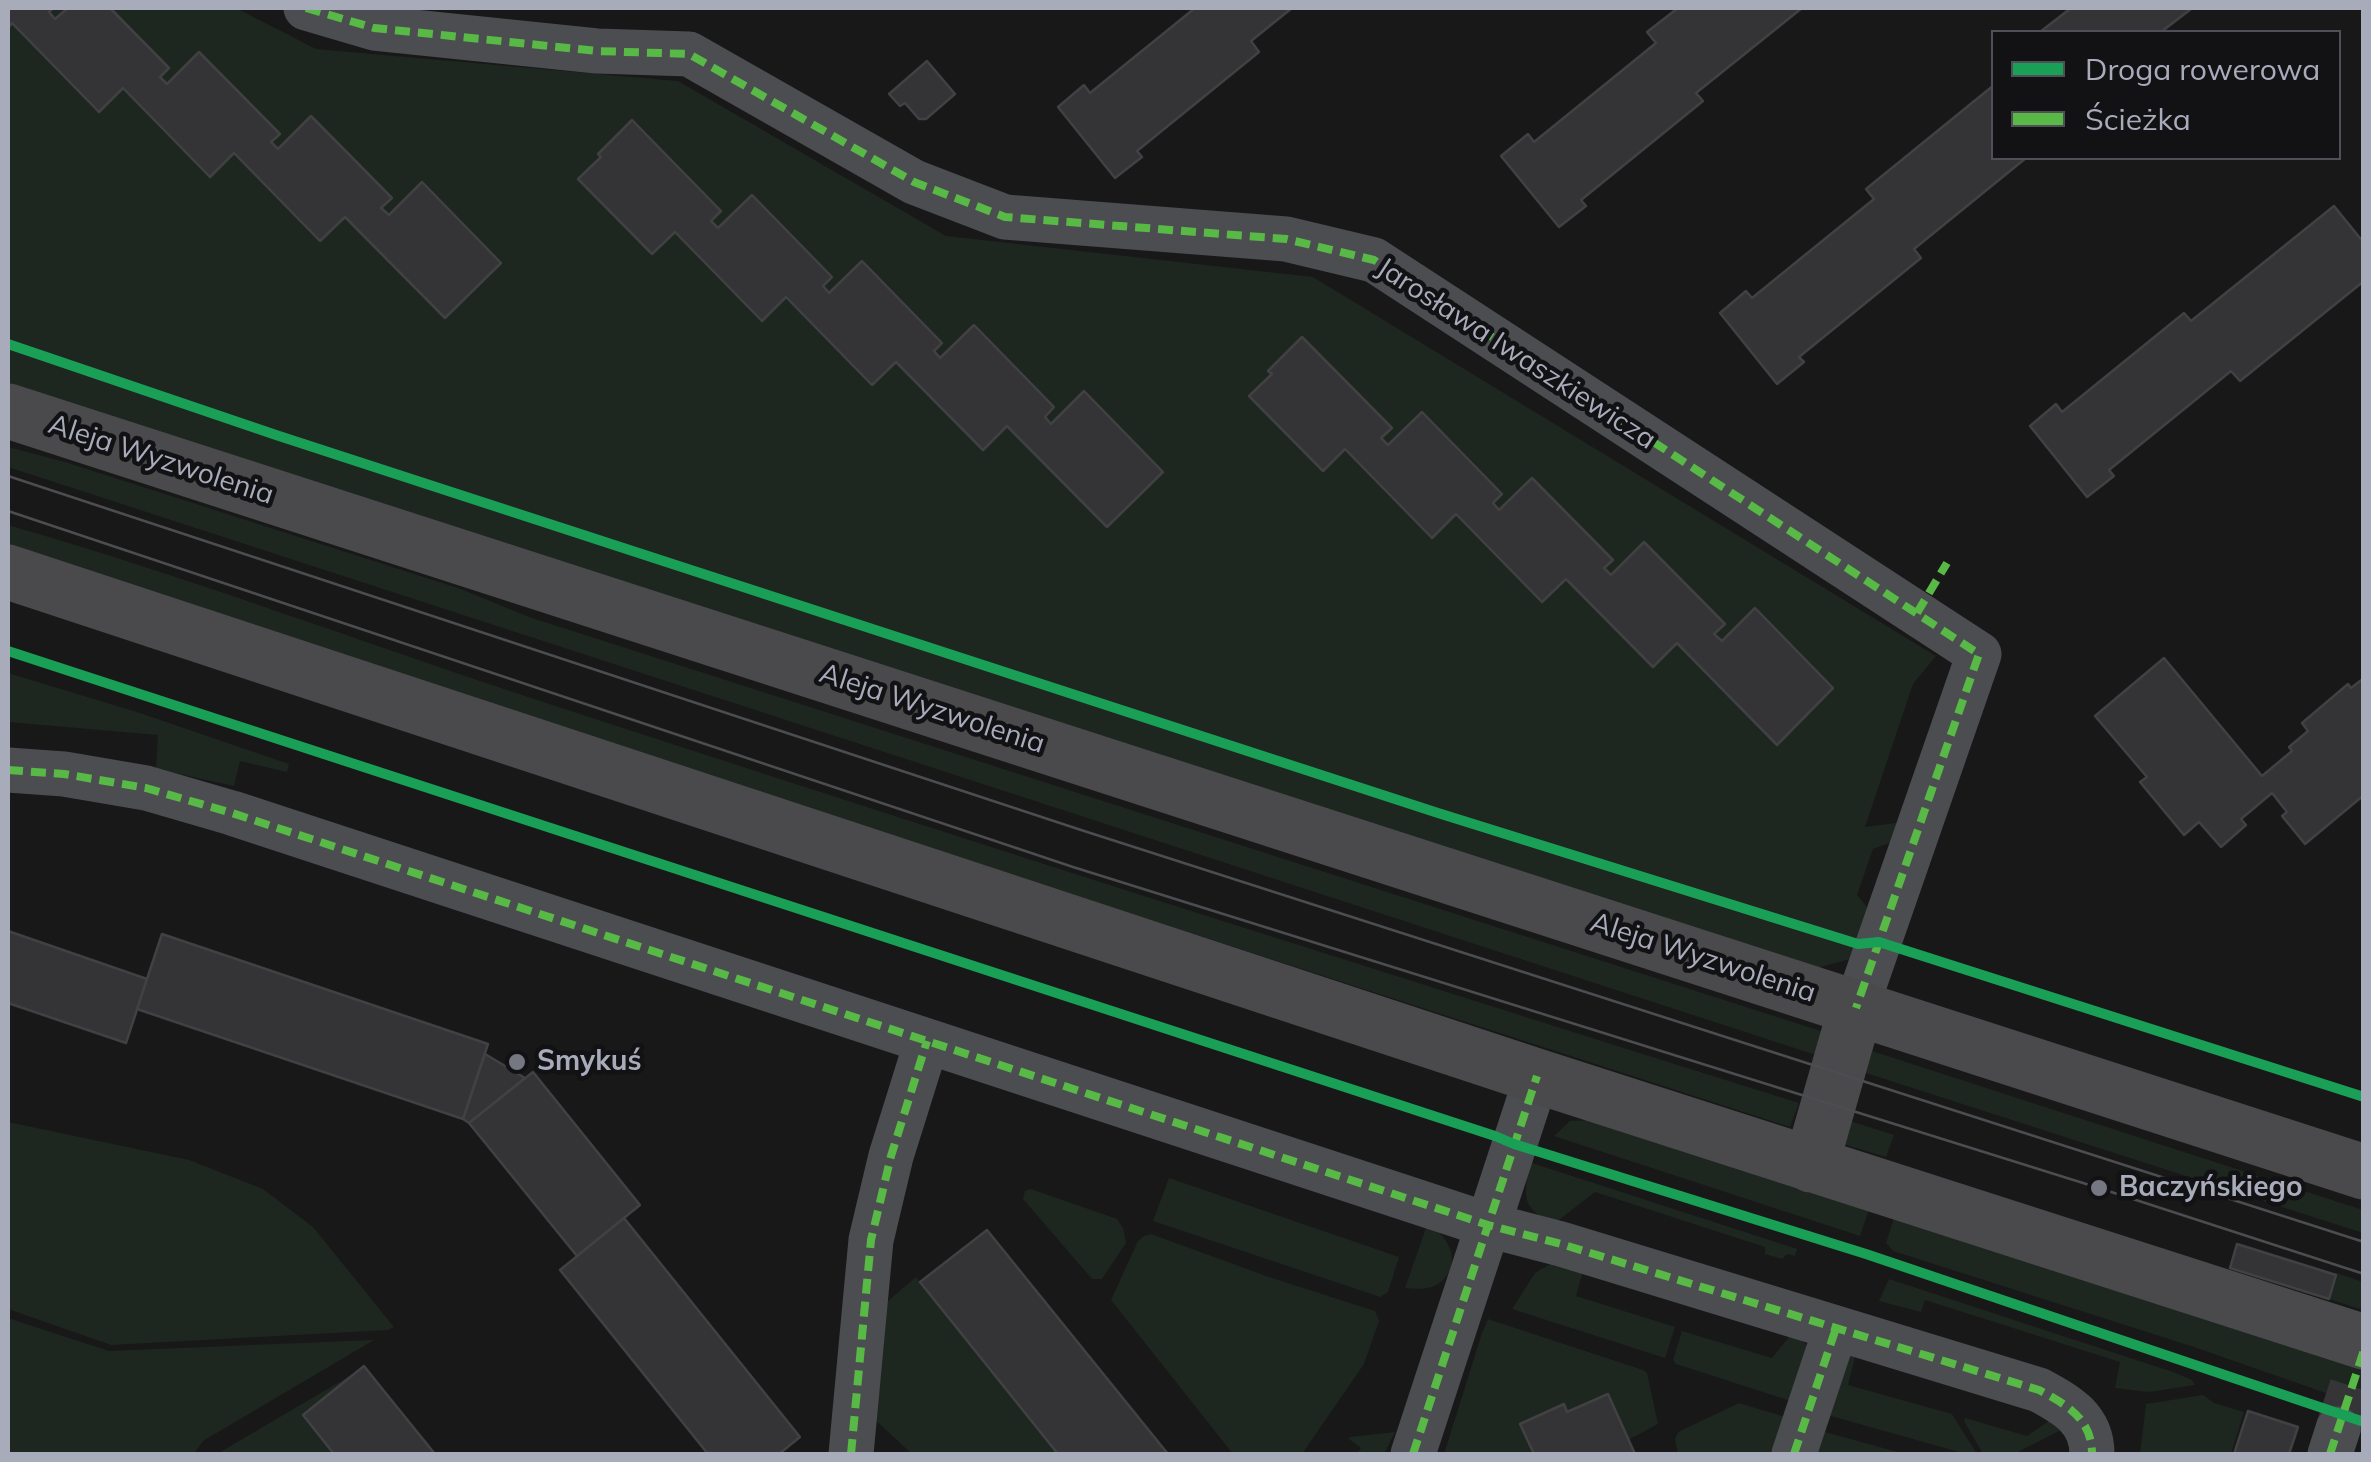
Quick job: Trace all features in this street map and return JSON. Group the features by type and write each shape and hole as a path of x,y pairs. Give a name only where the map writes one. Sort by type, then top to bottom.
{"main road":[{"name":"Aleja Wyzwolenia","path":"8,411 2364,1172"},
{"path":"8,572 1538,1076 2364,1342"},
{"path":"1811,1164 1856,1008"}],"street":[{"name":"Jarosława Iwaszkiewicza","path":"306,8 374,28 598,51 689,54 914,182 1004,218 1286,239 1374,260 1979,654 1856,1008"},
{"path":"8,770 64,774 146,788 232,813 1488,1225 2040,1390 2074,1410 2092,1442 2092,1454"},
{"path":"851,1454 871,1240 890,1156 927,1041"},
{"path":"1413,1454 1538,1076"},
{"path":"1794,1454 1836,1328"}],"shaded area":[{"path":"8,8 236,8 316,49 678,81 946,236 1313,277 1936,656 1913,684 1865,827 1903,822 1895,841 1873,849 1857,895 1867,907 1866,924 1850,959 1813,969 8,384"},
{"path":"8,447 461,589 529,617 1824,1032 1816,1055 8,467"},
{"path":"8,525 852,802 1799,1103 1790,1127 8,550"},
{"path":"8,673 289,764 287,772 240,761 234,786 156,769 158,735 8,722"},
{"path":"1872,1051 2363,1210 2363,1233 1866,1073"},
{"path":"1590,1120 1869,1209 1860,1236 1554,1136 1570,1121"},
{"path":"1847,1120 1894,1135 1886,1157 1843,1144"},
{"path":"8,1122 189,1160 263,1189 313,1227 394,1327 111,1345 8,1309"},
{"path":"1529,1162 1797,1249 1795,1256 1787,1254 1782,1259 1765,1254 1765,1247 1595,1192 1555,1223 1535,1212 1527,1200"},
{"path":"1169,1178 1399,1257 1388,1292 1380,1297 1153,1221"},
{"path":"1031,1189 1117,1219 1126,1243 1102,1279 1092,1279 1023,1199 1025,1191"},
{"path":"1894,1218 2363,1367 2363,1406 2194,1347 1893,1251 1886,1243"},
{"path":"1427,1225 1447,1243 1452,1260 1450,1269 1434,1286 1405,1288"},
{"path":"1151,1234 1375,1311 1379,1321 1364,1364 1302,1454 1233,1454 1111,1300 1138,1241"},
{"path":"1552,1263 1583,1271 1576,1296 1675,1327 1665,1358 1512,1309 1535,1273"},
{"path":"2336,1273 2363,1282 2363,1310 2329,1299"},
{"path":"916,1277 1058,1454 912,1454 870,1415 880,1308"},
{"path":"1889,1279 2173,1372 2195,1385 2149,1392 2115,1388 2120,1362 1925,1300 1921,1312 1879,1301"},
{"path":"8,1318 109,1351 374,1340 203,1441 194,1454 8,1454"},
{"path":"1488,1319 1643,1370 1647,1373 1658,1424 1628,1440 1608,1395 1567,1412 1564,1405 1520,1424 1534,1454 1444,1454"},
{"path":"1682,1331 1772,1358 1789,1337 1796,1336 1809,1347 1797,1403 1676,1364 1673,1360"},
{"path":"1846,1350 1856,1353 1848,1385 1952,1414 1977,1454 1824,1414"},
{"path":"353,1374 303,1415 334,1454 217,1454"},
{"path":"2203,1395 2214,1403 2244,1412 2231,1454 2140,1454 2146,1404"},
{"path":"1739,1403 1792,1419 1778,1454 1678,1454 1678,1432"},
{"path":"1965,1418 2027,1436 2052,1419 2065,1428 2014,1454 1983,1454"},
{"path":"1818,1430 1905,1454 1811,1454"},
{"path":"1395,1432 1384,1454 1357,1454 1361,1448 1349,1439 1350,1437"}],"building":[{"path":"8,8 53,8 49,12 55,19 68,8 110,8 169,68 160,77 167,84 199,52 280,134 271,142 278,149 311,116 392,198 381,208 389,215 422,182 501,263 445,318 345,217 320,241 234,153 210,177 123,88 99,112 12,23 8,28"},
{"path":"1195,8 1292,8 1251,41 1259,52 1137,151 1142,157 1115,178 1058,107 1084,85 1090,93"},
{"path":"1678,8 1802,8 1696,93 1703,101 1581,200 1586,206 1559,227 1501,156 1528,134 1534,142 1656,43 1647,32"},
{"path":"2071,8 2191,9 2164,30 2043,30"},
{"path":"927,61 955,94 926,119 919,119 905,103 900,106 889,94"},
{"path":"1991,87 1991,160 2024,160 1914,249 1921,258 1799,357 1804,362 1777,384 1720,313 1746,291 1752,298 1874,199 1866,189"},
{"path":"632,120 721,211 711,221 718,228 752,195 832,277 823,286 829,293 862,261 942,343 934,351 940,358 974,325 1054,407 1045,417 1051,424 1084,391 1163,472 1107,527 1007,426 983,450 896,362 872,385 786,297 762,321 675,232 652,254 578,179"},
{"path":"2334,206 2364,243 2364,281 2240,381 2231,371 2109,470 2114,476 2087,497 2030,426 2056,404 2062,412 2184,313 2191,321"},
{"path":"1302,337 1392,428 1381,438 1388,445 1422,412 1502,494 1493,503 1499,510 1532,478 1613,560 1604,568 1611,575 1644,542 1725,624 1714,634 1722,641 1755,608 1833,688 1777,745 1677,643 1653,667 1566,579 1542,602 1456,514 1432,538 1345,449 1323,471 1249,396"},
{"path":"2164,658 2262,776 2292,751 2289,747 2308,731 2302,723 2348,684 2351,688 2364,678 2364,795 2305,844 2282,816 2287,812 2272,793 2241,819 2246,825 2221,847 2199,822 2184,835 2140,782 2147,777 2095,716"},
{"path":"8,931 147,979 126,1043 8,1003"},
{"path":"162,934 488,1044 463,1119 137,1009"},
{"path":"485,1054 525,1078 469,1123 463,1119"},
{"path":"533,1072 640,1205 577,1256 469,1123"},
{"path":"624,1218 800,1437 779,1454 708,1454 560,1270"},
{"path":"987,1230 1168,1454 1058,1454 920,1282"},
{"path":"2237,1244 2336,1275 2329,1299 2230,1268"},
{"path":"364,1366 435,1454 334,1454 303,1415"},
{"path":"1608,1394 1635,1454 1534,1454 1520,1424 1564,1404 1567,1412"},
{"path":"2248,1411 2298,1427 2289,1454 2234,1454"}],"tunnel":[{"path":"2338,1429 2364,1350"}],"tram line":[{"path":"8,476 1081,830 2364,1242"},
{"path":"8,511 1073,867 2364,1274"}],"marked path":[{"path":"306,8 374,28 597,51 689,54 914,182 1005,217 1286,239 1374,260 1979,654 1856,1008"},
{"path":"1917,613 1947,563"},
{"path":"8,770 64,774 146,788 232,813 1488,1225 2039,1390 2083,1422 2092,1454"},
{"path":"851,1454 871,1240 891,1156 927,1041"},
{"path":"1413,1454 1537,1076"},
{"path":"1794,1454 1836,1328"},
{"path":"2330,1454 2364,1350"}],"cycle path":[{"path":"8,344 1438,813 1858,944 1879,942 2364,1097"},
{"path":"8,651 1514,1144 1866,1254 2364,1422"}],"place":[{"name":"Smykuś","path":"517,1062"},
{"name":"Baczyńskiego","path":"2099,1188"}]}
